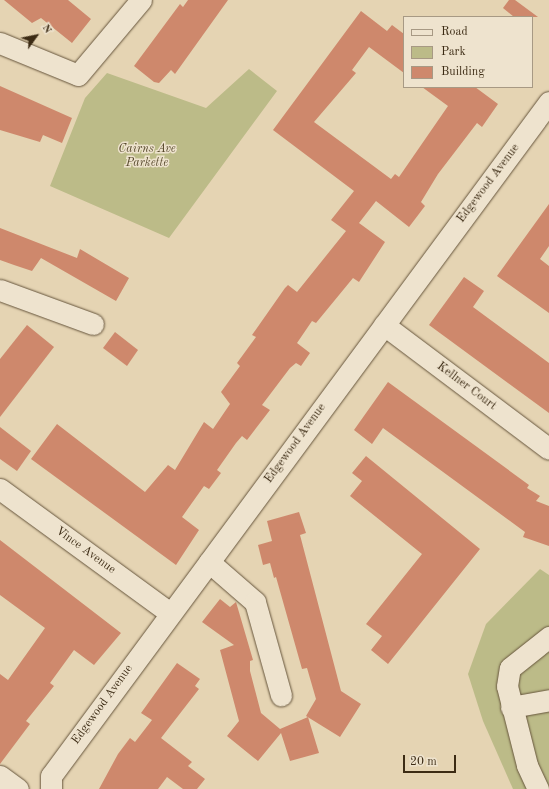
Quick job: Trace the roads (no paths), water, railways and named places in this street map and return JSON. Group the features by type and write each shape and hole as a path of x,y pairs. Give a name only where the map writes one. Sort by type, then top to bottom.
{"street":[{"path":"0,43 78,75 141,0"},
{"name":"Edgewood Avenue","path":"51,789 51,776 384,325 547,109"},
{"path":"0,290 93,324"},
{"name":"Kellner Court","path":"384,325 549,449"},
{"name":"Vince Avenue","path":"0,489 170,614"},
{"path":"208,562 255,602 281,695"},
{"path":"538,789 527,765 507,686 510,668 549,637"},
{"path":"512,707 549,700"},
{"path":"0,776 18,789"}],"park label":[{"name":"Cairns Ave Parkette","path":"147,157"}]}
